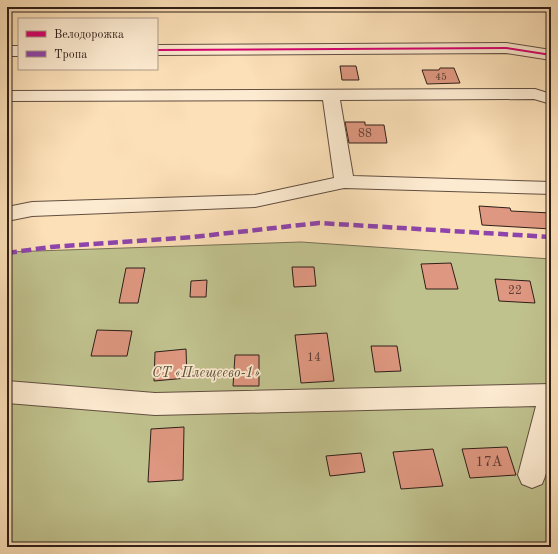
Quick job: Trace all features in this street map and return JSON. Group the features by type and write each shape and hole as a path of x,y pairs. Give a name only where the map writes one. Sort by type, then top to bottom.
{"street":[{"path":"158,50 506,48 551,55"},
{"path":"7,51 18,51"},
{"path":"7,96 535,94 551,98"},
{"path":"331,95 344,182"},
{"path":"7,214 32,209 255,200 344,182 551,188"},
{"path":"7,392 155,404 551,396 532,475"}],"green space":[{"name":"СТ «Плещеево-1»","path":"301,242 551,259 551,547 7,547 7,252"}],"building":[{"path":"340,66 356,66 359,80 342,80"},
{"path":"440,68 454,68 460,83 427,84 422,70 439,70"},
{"path":"345,122 365,122 365,125 384,125 387,143 349,143"},
{"path":"479,206 510,208 511,211 551,213 551,229 482,225"},
{"path":"451,263 458,289 426,289 421,264"},
{"path":"292,267 314,267 316,286 294,287"},
{"path":"126,268 145,268 138,303 119,303"},
{"path":"495,279 530,281 535,303 499,301"},
{"path":"207,280 206,297 190,297 191,281"},
{"path":"97,330 132,331 127,356 91,356"},
{"path":"327,333 334,381 301,383 295,335"},
{"path":"371,346 397,346 401,371 375,372"},
{"path":"186,349 187,378 154,381 155,352"},
{"path":"235,355 259,355 259,386 233,386"},
{"path":"184,427 183,480 148,482 151,429"},
{"path":"507,447 516,475 470,478 462,449"},
{"path":"433,449 443,486 401,489 393,452"},
{"path":"361,453 365,472 330,476 326,456"}],"marked path":[{"path":"7,253 51,247 193,237 319,223 551,237"}],"cycle path":[{"path":"158,50 506,48 551,55"}]}
